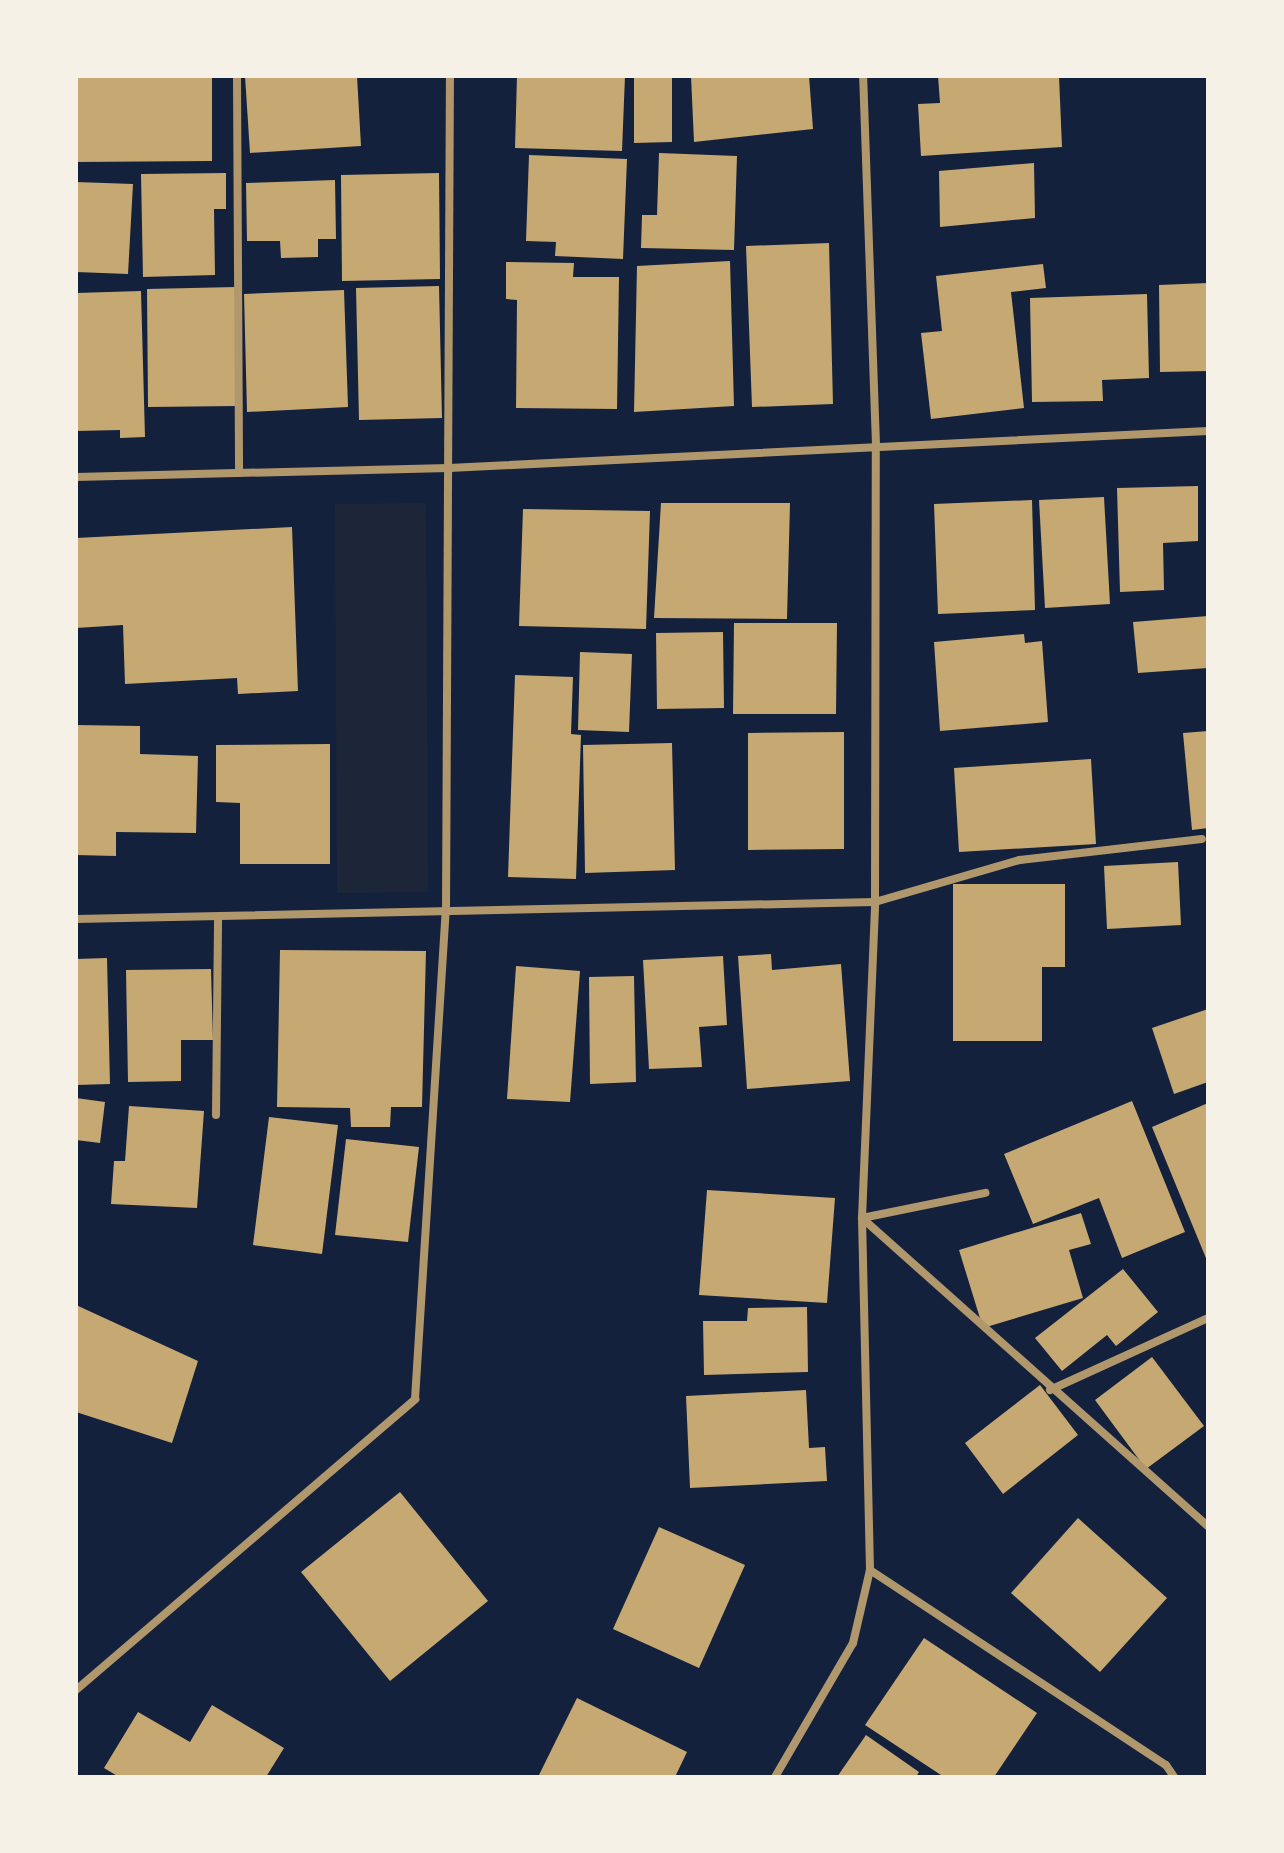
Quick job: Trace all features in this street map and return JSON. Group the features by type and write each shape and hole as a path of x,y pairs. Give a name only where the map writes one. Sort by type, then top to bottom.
{"street":[{"path":"237,76 239,473"},
{"path":"76,1690 415,1399 446,911 450,76"},
{"path":"775,1777 853,1643 870,1570 862,1218 875,902 876,445 863,76"},
{"path":"76,477 449,468 1208,431"},
{"path":"76,919 875,902 1020,860 1202,839"},
{"path":"216,1115 218,917"},
{"path":"862,1218 985,1193"},
{"path":"862,1218 1050,1390 1208,1526"},
{"path":"1050,1390 1208,1318"},
{"path":"870,1570 1166,1765 1174,1777"}],"shaded area":[{"path":"426,503 428,892 337,893 335,504"}],"building":[{"path":"76,76 212,76 212,161 76,162"},
{"path":"245,76 357,76 361,146 250,153"},
{"path":"517,76 625,76 622,151 515,148"},
{"path":"634,76 672,76 672,142 634,143"},
{"path":"691,76 809,76 813,129 694,142"},
{"path":"938,76 1059,76 1062,147 921,156 918,104 940,103"},
{"path":"659,153 737,156 734,250 641,248 642,215 657,215"},
{"path":"529,155 627,159 623,259 555,256 556,242 526,241"},
{"path":"1034,163 1035,218 940,227 939,171"},
{"path":"226,173 226,209 214,209 215,275 143,277 141,174"},
{"path":"439,173 440,279 342,281 341,175"},
{"path":"335,180 336,239 318,239 318,257 281,258 280,241 247,241 246,183"},
{"path":"76,182 133,184 128,274 76,272"},
{"path":"829,243 833,404 752,407 746,246"},
{"path":"730,261 734,406 634,412 637,266"},
{"path":"506,262 574,263 573,277 619,277 617,409 516,408 517,300 506,299"},
{"path":"1043,264 1046,288 1011,292 1024,408 931,419 921,333 942,331 936,276"},
{"path":"1208,283 1208,371 1160,372 1159,285"},
{"path":"439,286 442,418 359,420 356,288"},
{"path":"236,287 237,406 148,407 147,289"},
{"path":"344,290 348,407 247,412 244,294"},
{"path":"141,291 145,437 120,438 120,430 76,431 76,293"},
{"path":"1147,294 1149,378 1102,380 1103,401 1032,402 1030,298"},
{"path":"1198,486 1198,541 1163,543 1164,590 1120,592 1117,488"},
{"path":"1104,497 1110,604 1045,608 1039,500"},
{"path":"1032,500 1035,610 938,614 934,504"},
{"path":"661,503 790,503 787,619 654,618"},
{"path":"523,509 650,511 646,629 519,626"},
{"path":"292,527 298,691 238,694 237,678 125,684 123,625 76,628 76,538"},
{"path":"1208,616 1208,668 1138,673 1133,622"},
{"path":"734,623 837,623 836,714 733,714"},
{"path":"723,632 724,708 657,709 656,633"},
{"path":"1024,634 1025,643 1042,641 1048,722 940,731 934,642"},
{"path":"580,652 632,654 629,732 578,730"},
{"path":"515,675 573,677 571,734 581,735 576,879 508,877"},
{"path":"76,725 140,726 140,754 198,756 196,833 116,832 116,856 76,855"},
{"path":"1208,731 1208,828 1192,830 1183,733"},
{"path":"844,732 844,849 748,850 748,733"},
{"path":"672,743 675,870 585,873 583,745"},
{"path":"330,744 330,864 240,864 240,803 216,802 216,745"},
{"path":"1091,759 1096,844 959,852 954,768"},
{"path":"1178,862 1181,925 1107,929 1104,866"},
{"path":"953,884 1065,884 1065,967 1042,967 1042,1041 953,1041"},
{"path":"280,950 426,951 422,1107 391,1107 390,1127 351,1127 350,1108 277,1107"},
{"path":"771,954 772,970 841,964 850,1081 747,1089 738,956"},
{"path":"723,956 727,1025 699,1027 702,1067 649,1069 643,960"},
{"path":"107,958 110,1084 76,1085 76,959"},
{"path":"516,966 580,971 570,1102 507,1099"},
{"path":"211,969 213,1040 181,1040 181,1081 128,1082 126,970"},
{"path":"634,976 636,1082 590,1084 589,977"},
{"path":"1208,1009 1208,1082 1174,1094 1152,1028"},
{"path":"76,1098 105,1102 100,1143 76,1140"},
{"path":"1132,1101 1185,1232 1122,1258 1099,1198 1033,1224 1004,1154"},
{"path":"1208,1103 1208,1263 1152,1127"},
{"path":"129,1106 204,1111 197,1208 111,1204 114,1161 125,1161"},
{"path":"269,1117 338,1125 322,1254 253,1245"},
{"path":"346,1139 419,1147 408,1242 335,1235"},
{"path":"707,1190 835,1198 827,1303 699,1295"},
{"path":"1081,1213 1091,1244 1069,1250 1083,1298 983,1328 959,1250"},
{"path":"1123,1269 1158,1312 1116,1346 1107,1335 1062,1371 1035,1338"},
{"path":"76,1305 198,1361 172,1443 76,1412"},
{"path":"807,1307 808,1372 704,1375 703,1321 747,1321 748,1308"},
{"path":"1152,1357 1204,1426 1146,1469 1095,1400"},
{"path":"1040,1385 1078,1435 1003,1494 965,1443"},
{"path":"806,1390 809,1448 825,1447 827,1481 690,1488 686,1396"},
{"path":"400,1492 488,1601 390,1681 301,1572"},
{"path":"1078,1518 1167,1598 1100,1672 1011,1593"},
{"path":"659,1527 745,1565 699,1668 613,1629"},
{"path":"924,1638 1037,1713 994,1777 944,1777 865,1725"},
{"path":"577,1698 687,1752 675,1777 539,1775"},
{"path":"212,1705 284,1748 266,1777 119,1777 104,1768 138,1712 190,1742"},
{"path":"866,1735 919,1772 916,1777 837,1777"}]}
